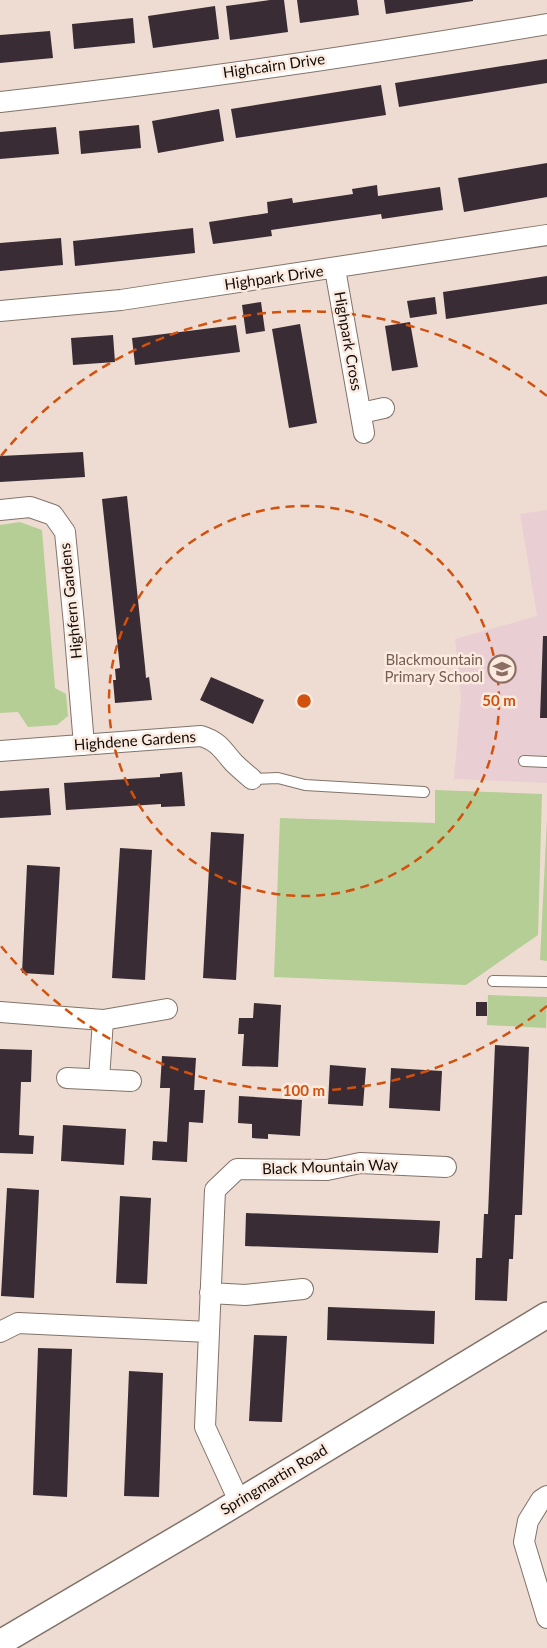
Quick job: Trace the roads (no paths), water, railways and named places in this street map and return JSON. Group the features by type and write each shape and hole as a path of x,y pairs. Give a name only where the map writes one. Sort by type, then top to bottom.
{"street":[{"name":"Highcairn Drive","path":"0,102 98,91 420,46 547,24"},
{"name":"Highpark Drive","path":"0,311 121,300 335,269 547,235"},
{"name":"Highpark Cross","path":"335,269 364,432"},
{"path":"361,413 384,408"},
{"name":"Highfern Gardens","path":"0,510 30,507 53,515 65,532 84,745"},
{"name":"Highdene Gardens","path":"0,751 201,736 212,739 221,746 234,763 252,779"},
{"path":"0,1012 102,1020 167,1009"},
{"path":"99,1079 102,1020"},
{"path":"67,1078 131,1081"},
{"name":"Black Mountain Way","path":"239,1501 204,1427 215,1190 237,1169 327,1170 360,1163 446,1167"},
{"path":"210,1293 245,1295 303,1289"},
{"name":"Springmartin Road","path":"0,1643 547,1315"},
{"path":"0,1332 18,1323 209,1332"},
{"path":"547,1496 541,1500 528,1521 524,1542 547,1618"}],"lane":[{"path":"524,761 547,762"},
{"path":"252,779 278,778 305,785 424,792"},
{"path":"493,981 547,982"}],"place":[{"name":"Blackmountain Primary School","path":"502,669"}]}
